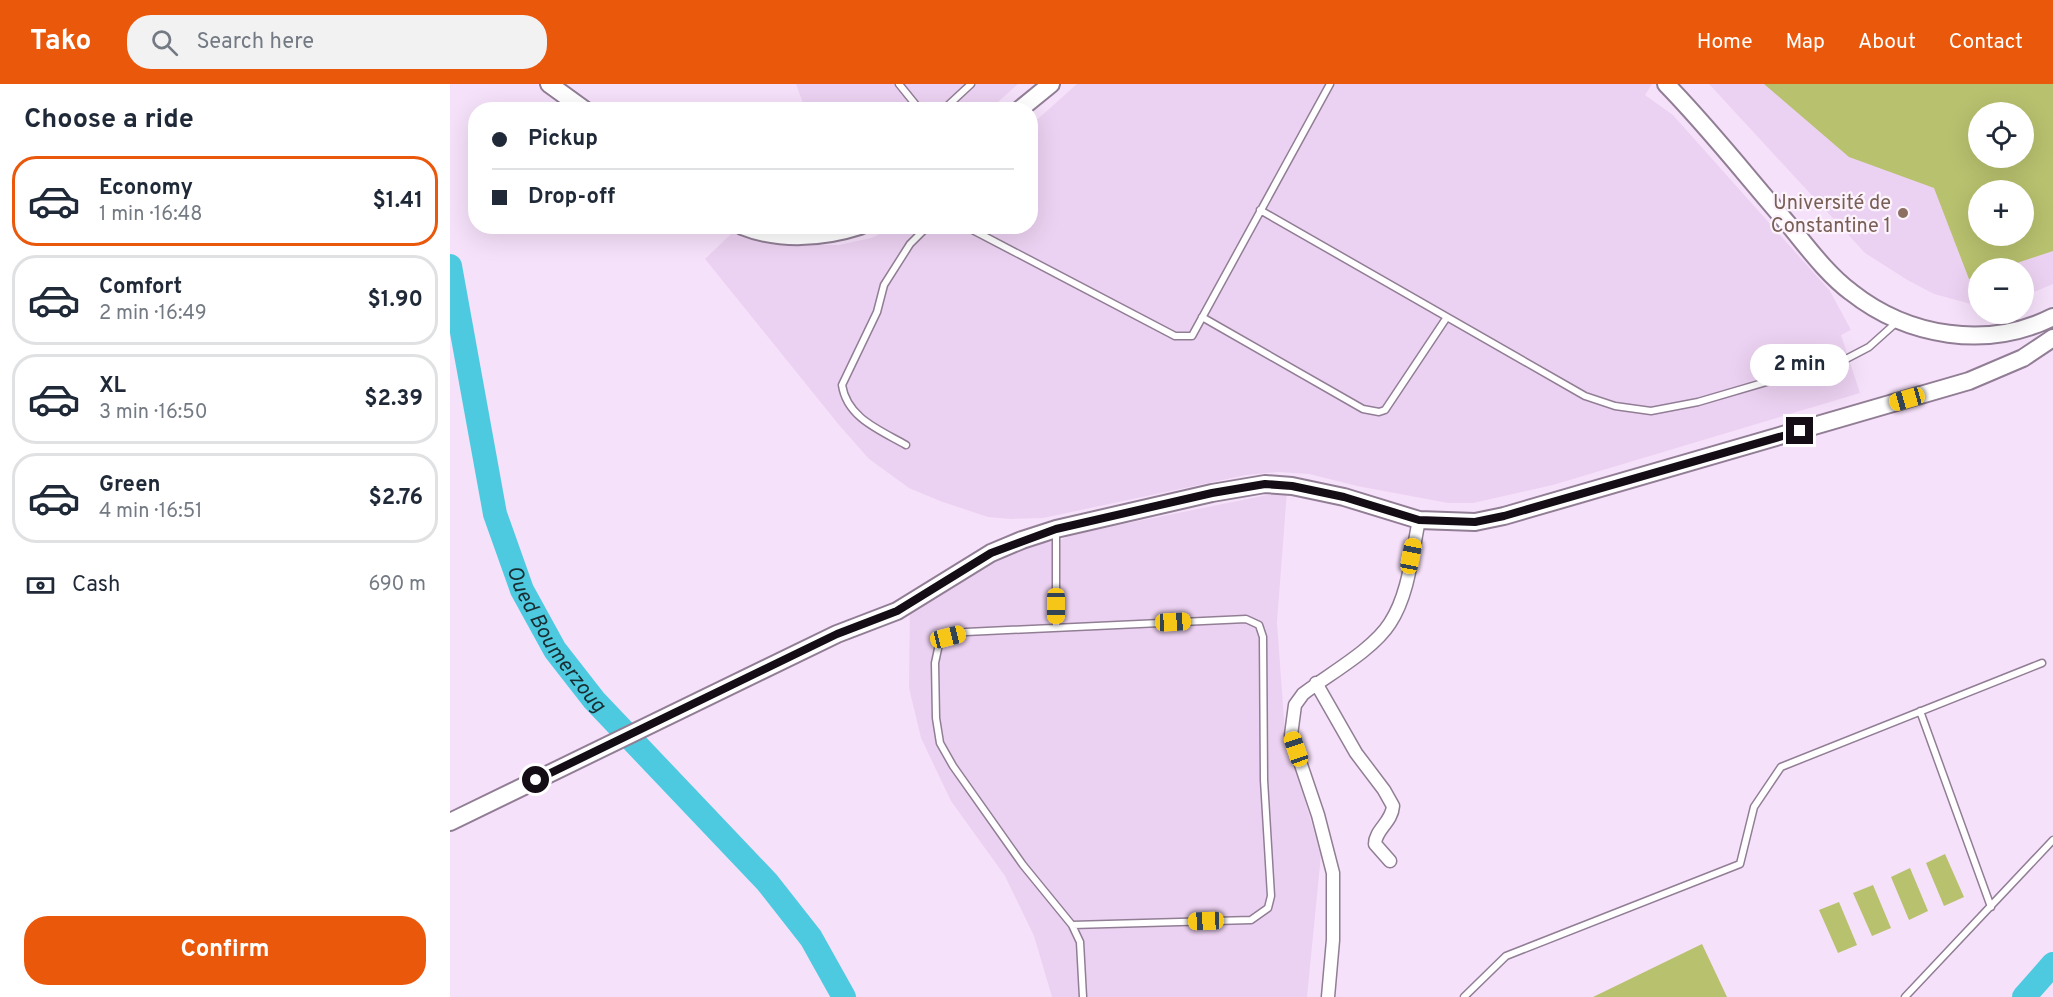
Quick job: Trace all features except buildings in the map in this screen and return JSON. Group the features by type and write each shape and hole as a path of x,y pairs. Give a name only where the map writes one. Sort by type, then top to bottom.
{"street":[{"path":"549,84 574,102"},
{"path":"1029,102 1051,84"},
{"path":"1666,84 1705,123 1830,273 1868,304 1899,321 1928,330 1965,336 2005,334 2053,317"},
{"path":"774,234 782,236 823,234"},
{"path":"450,822 837,634 897,611 991,553 1056,529 1212,493 1265,484 1292,486 1327,493 1419,520 1475,522 1504,516 1969,381 2023,358 2053,338"},
{"path":"1328,997 1333,940 1333,873 1318,814 1291,735 1295,705 1303,693 1377,639 1390,623 1407,576 1419,520"},
{"path":"1316,683 1356,753 1393,806 1389,822 1375,838 1375,844 1389,861"}],"lane":[{"path":"899,84 914,102"},
{"path":"952,102 971,84"},
{"path":"980,234 1175,336 1192,336 1330,84"},
{"path":"1260,210 1585,396 1614,406 1651,411 1698,402 1848,358 1869,347 1899,321"},
{"path":"906,446 862,420 850,407 842,386 877,312 884,285 910,244 920,234"},
{"path":"1202,317 1363,409 1379,412 1385,410 1447,317"},
{"path":"1056,529 1056,627"},
{"path":"1072,925 1251,920 1268,908 1271,896 1264,780 1263,637 1259,625 1246,619 966,632 948,637 939,644 935,663 936,718 940,743 953,766 1023,865 1072,925 1080,942 1083,997"},
{"path":"1464,997 1506,956 1740,864 1754,807 1780,767 2042,663"},
{"path":"1920,711 1991,907"},
{"path":"1905,997 2053,840"}],"shaded area":[{"path":"796,84 1018,84 998,102 802,102"},
{"path":"1077,84 1652,84 1645,95 1673,115 1830,291 1851,330 1841,335 1860,393 1553,485 1473,503 1448,503 1357,486 1309,474 1278,472 1246,475 1043,518 988,517 940,501 909,488 869,459 705,259 731,234 744,234 763,240 797,245 839,245 880,234 1038,234 1038,119"},
{"name":"Université de Constantine 1","path":"1709,84 2053,84 2053,284 2034,292 2034,258 1968,258 1968,303 1934,294 1865,253"},
{"path":"1287,491 1277,622 1285,733 1321,855 1307,997 1052,997 1034,936 1005,876 951,801 921,738 909,688 910,601 1027,543 1056,542 1074,534"}],"green space":[{"path":"1764,84 2053,84 2053,251 2032,258 1968,258 1968,276 1934,188 1849,157"},
{"path":"1945,854 1964,897 1944,906 1926,863"},
{"path":"1910,868 1928,911 1909,920 1891,877"},
{"path":"1873,885 1891,928 1872,936 1853,893"},
{"path":"1839,902 1857,945 1838,953 1819,910"},
{"path":"1702,944 1727,997 1593,997"}],"waterway":[{"name":"Oued Boumerzoug","path":"450,266 495,514 522,590 555,650 594,700 767,882 811,938 844,997"},
{"name":"Oued Boumerzoug","path":"2024,997 2053,964"}],"place":[{"name":"Université de Constantine 1","path":"1903,213"}],"route":[{"path":"536,780 837,634 897,611 991,553 1056,529 1212,493 1265,484 1292,486 1344,497 1419,520 1475,522 1504,516 1800,431"}]}
